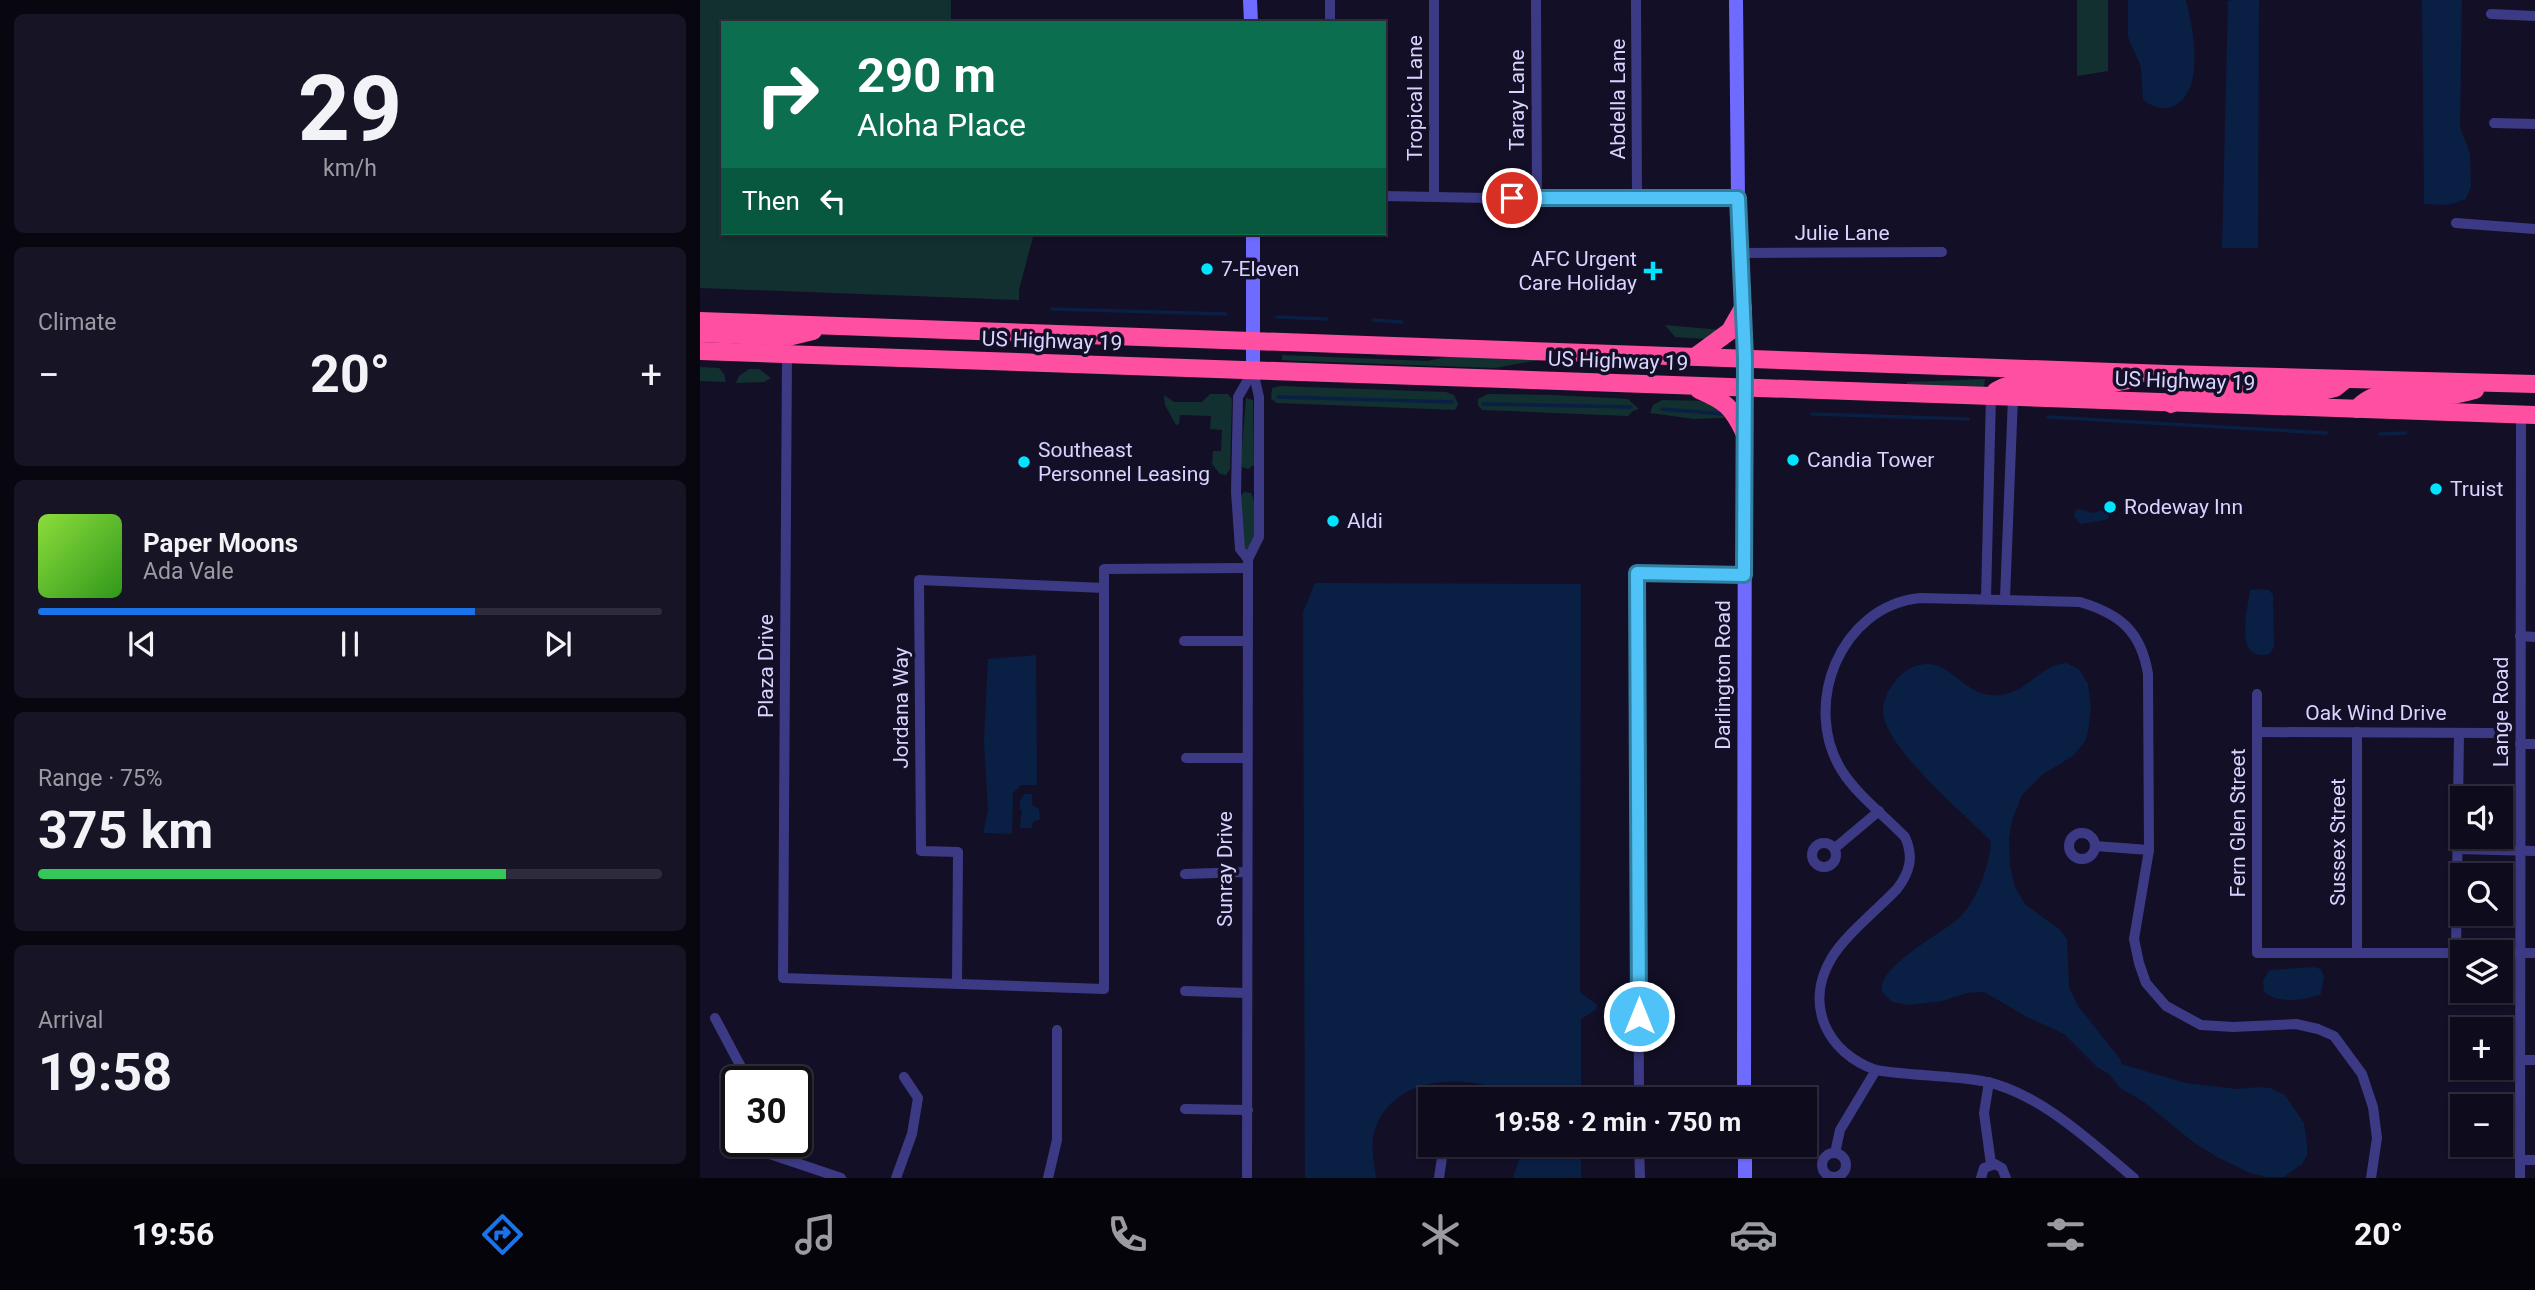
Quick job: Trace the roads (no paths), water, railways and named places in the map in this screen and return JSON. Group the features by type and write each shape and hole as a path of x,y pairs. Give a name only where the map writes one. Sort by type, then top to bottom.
{"highway":[{"path":"1695,356 1730,331 1743,308"},
{"name":"US Highway 19","path":"700,321 2167,374 2535,384"},
{"path":"700,333 788,337 837,326"},
{"name":"US Highway 19","path":"700,351 2528,415"},
{"path":"1991,395 1999,388 2025,384 2094,386 2167,374"},
{"path":"2171,404 2190,391 2325,391 2335,388 2346,379"},
{"path":"2357,409 2363,401 2377,395 2448,395 2509,383"},
{"path":"1689,386 1720,399 1728,406 1744,432"}],"street":[{"path":"1250,0 1251,21"},
{"path":"1330,0 1330,21"},
{"name":"Tropical Lane","path":"1434,0 1434,196"},
{"name":"Taray Lane","path":"1536,0 1537,199"},
{"name":"Abdella Lane","path":"1636,0 1637,199"},
{"name":"Darlington Road","path":"1736,0 1738,198 1745,358 1744,1087"},
{"path":"2491,14 2535,16"},
{"path":"2494,123 2535,124"},
{"path":"1386,195 1537,199 1738,198"},
{"path":"2456,223 2535,229"},
{"name":"Sunray Drive","path":"1247,1178 1248,564 1259,537 1259,397 1252,371 1253,235"},
{"name":"Julie Lane","path":"1742,253 1942,252"},
{"name":"Plaza Drive","path":"787,354 783,978 957,982"},
{"name":"Sunray Drive","path":"1248,564 1240,549 1236,492 1238,397 1252,371"},
{"path":"1986,598 1991,395"},
{"path":"2005,598 2013,397"},
{"name":"Lange Road","path":"2520,1178 2520,636 2528,415"},
{"path":"957,982 1104,989 1104,569 1248,564"},
{"path":"1986,572 2006,572"},
{"path":"1639,1087 1637,573 1744,575"},
{"name":"Jordana Way","path":"957,982 958,852 921,851 919,580 1104,588"},
{"path":"2134,1178 2020,1092 1989,1082 1876,1070 1854,1060 1832,1040 1822,1020 1819,999 1826,968 1836,950 1896,890 1909,869 1910,853 1905,837 1842,771 1831,747 1827,729 1829,680 1836,658 1861,625 1897,603 1920,598 2005,598 2080,602 2106,610 2123,622 2143,652 2148,674 2149,850 2134,939 2142,973 2152,991 2170,1010 2201,1025 2233,1027 2296,1024 2334,1036 2362,1074 2373,1107 2377,1138 2371,1178"},
{"path":"2520,636 2535,637"},
{"path":"1184,641 1248,641"},
{"name":"Fern Glen Street","path":"2257,694 2257,953 2357,952"},
{"name":"Oak Wind Drive","path":"2257,732 2495,733"},
{"name":"Sussex Street","path":"2357,732 2357,952"},
{"path":"2459,733 2459,786"},
{"path":"2520,744 2535,744"},
{"path":"1186,758 1247,758"},
{"path":"1835,848 1879,811"},
{"path":"2095,846 2149,850"},
{"path":"2459,940 2458,849 2535,850"},
{"path":"1185,874 1246,872"},
{"path":"2357,952 2450,953"},
{"path":"2513,953 2535,953"},
{"path":"1185,991 1246,993"},
{"path":"715,1018 742,1066"},
{"path":"1048,1178 1057,1140 1057,1030"},
{"path":"2520,1060 2535,1060"},
{"path":"1835,1153 1840,1130 1876,1070"},
{"path":"896,1178 912,1134 918,1098 904,1077"},
{"path":"1989,1082 1984,1113 1991,1164"},
{"path":"1185,1109 1248,1110"},
{"path":"779,1157 841,1178"},
{"path":"1438,1178 1442,1157"},
{"path":"1639,1157 1640,1178"},
{"path":"1745,1157 1745,1178"},
{"path":"2520,1160 2535,1160"},
{"path":"1981,1178 1984,1168 1991,1164 2002,1168 2006,1178"}],"water":[{"path":"2128,0 2186,0 2194,42 2194,73 2184,98 2174,106 2158,108 2143,100 2141,67 2128,37"},
{"path":"2259,0 2258,248 2222,248 2228,1"},
{"path":"2422,0 2462,0 2460,127 2470,154 2471,186 2466,199 2448,205 2424,204"},
{"path":"2079,509 2093,513 2107,509 2109,517 2106,520 2080,524 2074,516"},
{"path":"1315,583 1581,584 1580,992 1597,1005 1596,1010 1581,1019 1581,1087 1490,1087 1476,1083 1450,1082 1411,1090 1390,1105 1375,1129 1373,1148 1376,1178 1305,1178 1303,612"},
{"path":"2250,590 2269,590 2273,595 2274,647 2270,654 2259,655 2251,651 2245,634"},
{"path":"1036,655 1037,785 1021,785 1013,793 1012,834 983,833 988,811 984,740 988,659"},
{"path":"2066,663 2079,669 2088,684 2091,707 2088,731 2085,741 2073,756 2043,774 2022,795 2009,838 2010,866 2015,887 2025,904 2060,930 2067,939 2069,987 2078,1006 2121,1060 2121,1064 2186,1083 2237,1089 2270,1088 2285,1095 2304,1123 2307,1155 2302,1164 2284,1177 2250,1173 2217,1157 2193,1142 2144,1102 2120,1088 2109,1074 2097,1067 2064,1034 2027,1017 1984,992 1909,1005 1892,1002 1882,992 1883,982 1900,961 1967,909 1982,881 1991,841 1928,780 1897,743 1887,726 1883,712 1889,690 1907,670 1925,664 1944,669 1978,692 2001,695 2019,689 2049,668"},
{"path":"1024,794 1032,794 1032,805 1039,809 1040,819 1033,822 1032,828 1020,828 1020,801"},
{"path":"2313,967 2321,969 2324,977 2321,994 2283,1000 2264,991 2263,981 2269,970"},
{"path":"1519,1157 1581,1157 1581,1178 1513,1178"}],"waterway":[{"path":"1052,309 1226,314"},
{"path":"1277,317 1327,319"},
{"path":"1373,320 1402,322"},
{"path":"1278,397 1452,402"},
{"path":"1483,404 1631,407"},
{"path":"1662,409 1724,414"},
{"path":"1812,414 1968,419"},
{"path":"2048,417 2326,433"},
{"path":"2380,434 2405,433"}],"place":[{"name":"7-Eleven","path":"1207,269"},
{"name":"AFC Urgent Care Holiday","path":"1653,271"},
{"name":"Candia Tower","path":"1793,460"},
{"name":"Southeast Personnel Leasing","path":"1024,462"},
{"name":"Truist","path":"2436,489"},
{"name":"Rodeway Inn","path":"2110,507"},
{"name":"Aldi","path":"1333,521"}]}
